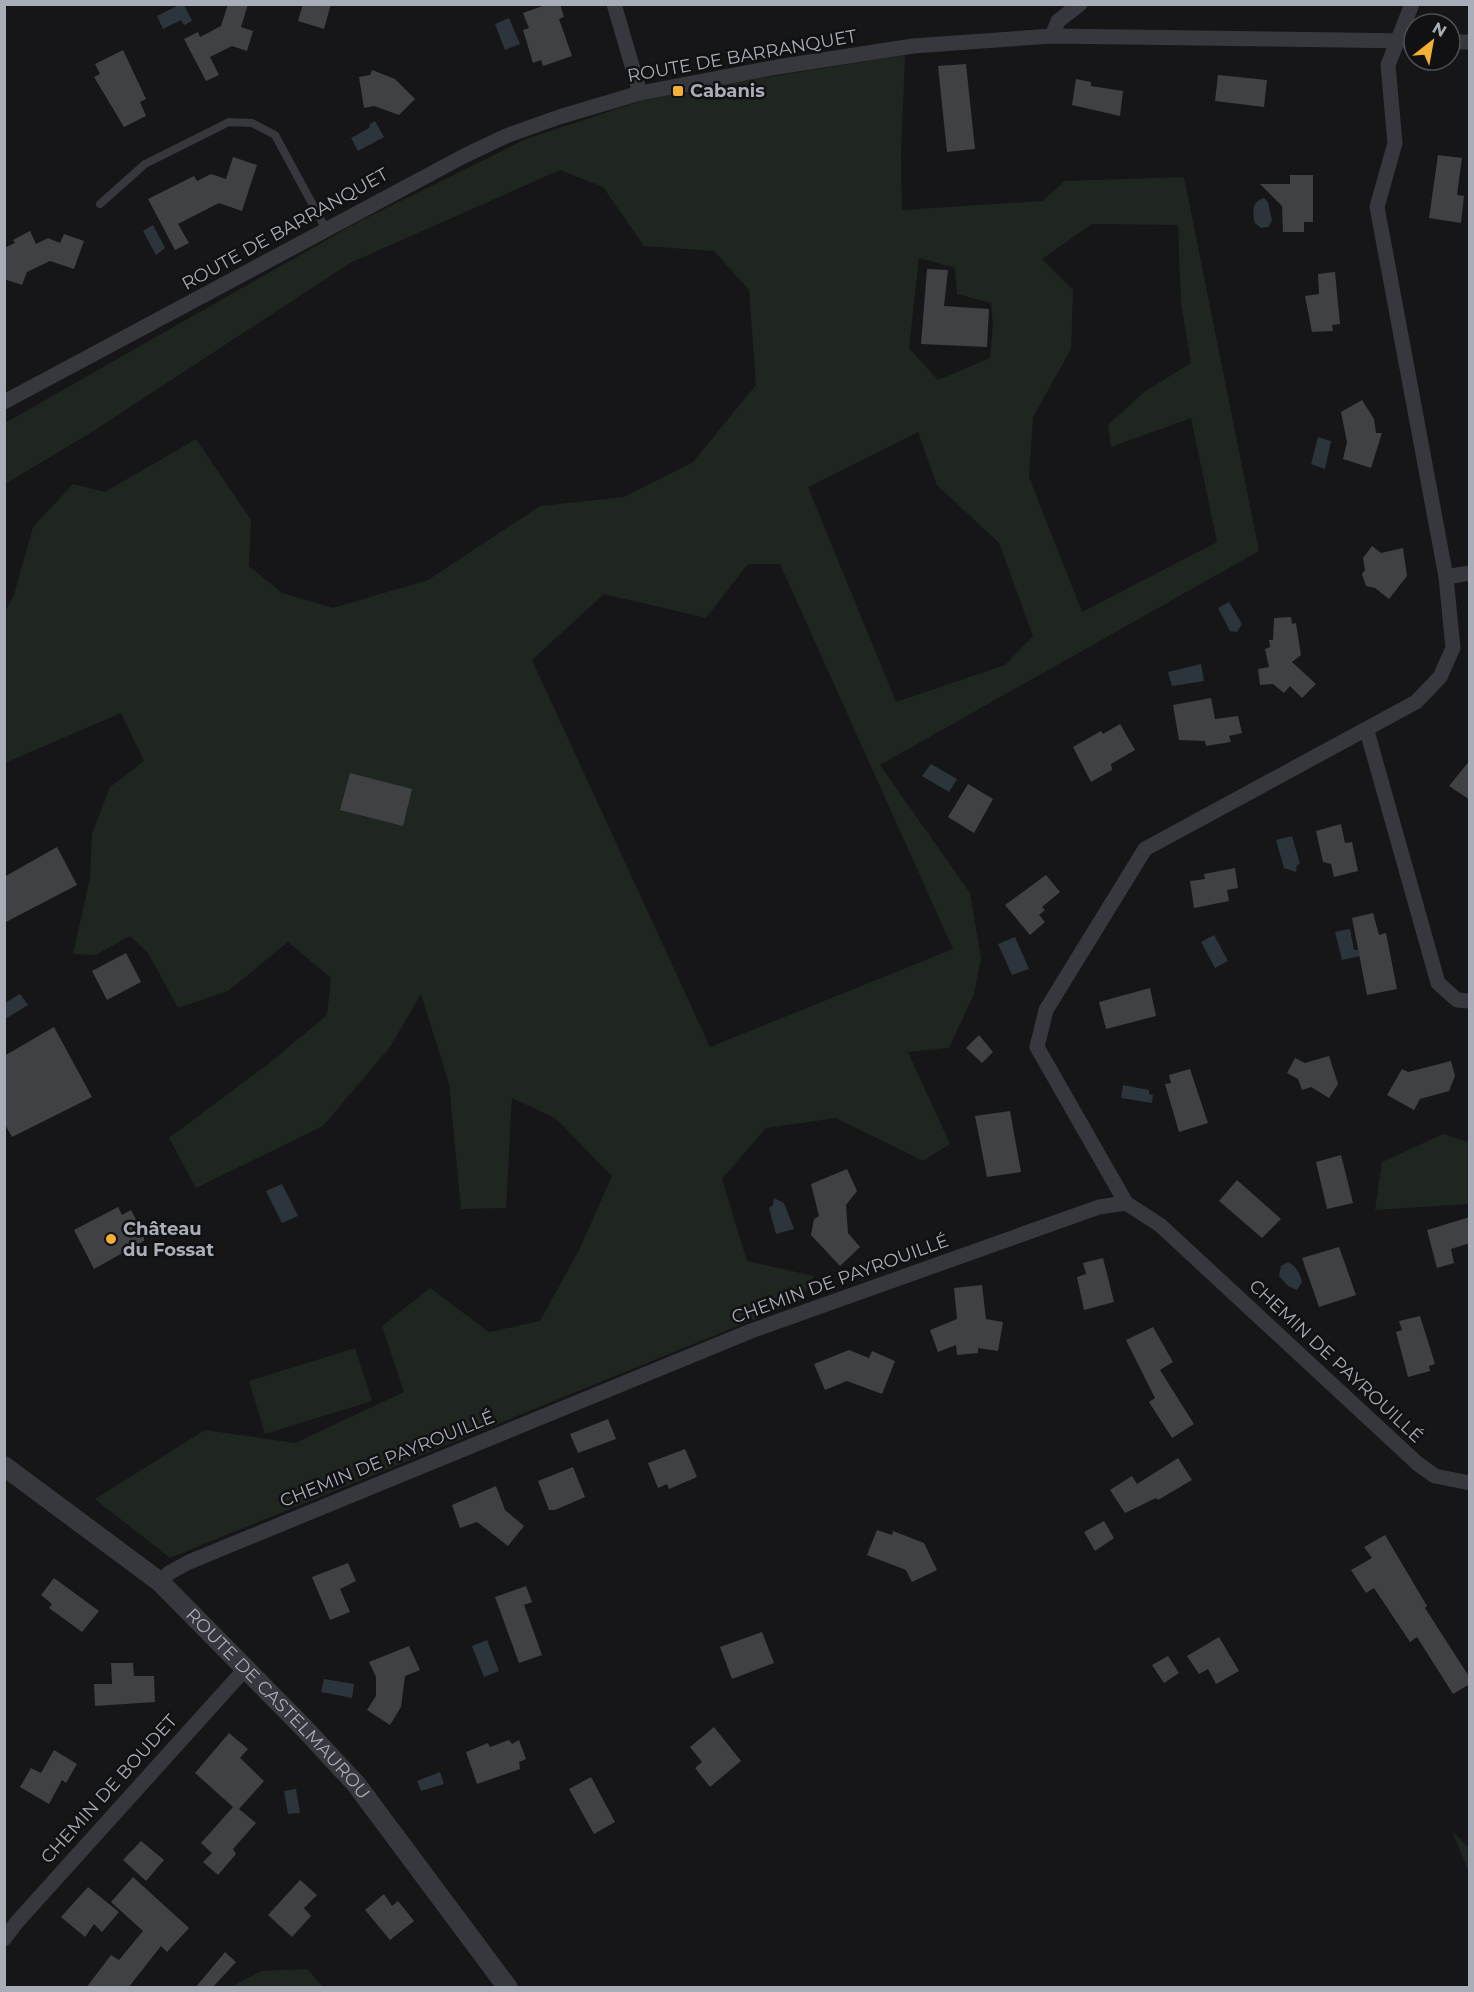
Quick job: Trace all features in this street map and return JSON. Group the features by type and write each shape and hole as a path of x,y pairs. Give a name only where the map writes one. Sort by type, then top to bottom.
{"street":[{"path":"614,4 640,93"},
{"path":"1052,36 1058,21 1080,4"},
{"path":"1126,1203 1037,1047 1046,1010 1145,849 1367,731 1416,702 1440,677 1454,648 1446,577 1377,207 1395,143 1388,65 1412,4"},
{"name":"ROUTE DE BARRANQUET","path":"4,402 327,231 420,178 506,136 640,93 767,68 913,46 1052,36 1402,41"},
{"path":"1446,577 1470,573"},
{"path":"1367,731 1438,983 1457,1000 1470,1001"},
{"name":"CHEMIN DE PAYROUILLÉ","path":"160,1582 169,1573 189,1562 751,1331 1100,1208 1126,1203 1160,1225 1418,1464 1435,1476 1470,1483"},
{"name":"ROUTE DE CASTELMAUROU","path":"4,1466 160,1582 246,1668 356,1784 508,1988"},
{"name":"CHEMIN DE BOUDET","path":"4,1939 246,1668"}],"lane":[{"path":"100,204 144,164 229,122 252,123 275,135 327,231"}],"shaded area":[{"path":"179,5 184,5 192,21 184,25 181,20 163,29 157,16"},
{"path":"509,18 520,44 505,50 495,24"},
{"path":"905,55 901,156 902,210 1042,201 1065,181 1184,177 1259,551 880,765 970,893 981,958 974,994 949,1048 908,1052 950,1144 923,1161 836,1118 766,1128 722,1179 747,1261 814,1276 801,1300 170,1558 95,1499 205,1430 295,1443 404,1392 382,1326 430,1288 489,1332 540,1321 581,1246 612,1176 555,1118 512,1098 506,1208 461,1209 449,1084 421,994 390,1047 323,1126 196,1188 169,1138 272,1061 327,1015 331,978 288,942 228,991 178,1008 148,953 130,936 96,955 73,954 90,878 92,834 110,787 144,761 121,713 5,763 4,614 14,595 33,527 73,484 105,492 196,439 251,520 249,566 282,593 333,608 428,580 540,506 624,497 692,463 756,385 749,290 714,251 644,246 603,187 560,170 350,263 92,432 5,484 5,423 358,222 526,139 665,93","holes":["1092,224 1178,225 1181,303 1191,363 1144,392 1108,425 1111,447 1191,418 1217,542 1082,612 1029,477 1033,417 1071,349 1073,290 1042,259","919,258 955,268 957,294 991,303 993,326 990,358 938,380 909,348","918,432 937,485 999,543 1033,636 1005,665 896,702 808,487","748,564 780,564 953,949 710,1047 532,660 604,594 706,618"]},
{"path":"375,121 384,137 358,151 351,138 369,128 370,124"},
{"path":"1264,198 1268,202 1272,221 1268,227 1261,228 1255,223 1253,211 1255,204"},
{"path":"153,225 165,248 156,255 143,231"},
{"path":"1318,437 1331,441 1325,469 1311,464"},
{"path":"1229,602 1242,624 1237,632 1230,631 1218,608"},
{"path":"1201,664 1204,681 1172,686 1168,672"},
{"path":"931,764 957,779 949,792 922,776"},
{"path":"1292,836 1300,864 1297,865 1296,872 1284,868 1276,840"},
{"path":"1350,929 1354,950 1358,950 1360,956 1342,960 1335,932"},
{"path":"1214,935 1228,961 1215,968 1201,942"},
{"path":"1015,937 1029,969 1012,975 998,944"},
{"path":"20,994 28,1005 5,1019 5,1003"},
{"path":"1123,1085 1149,1090 1149,1094 1153,1095 1152,1103 1121,1098"},
{"path":"1443,1134 1469,1142 1469,1204 1375,1210 1382,1162"},
{"path":"282,1184 298,1216 282,1223 266,1191"},
{"path":"774,1198 784,1203 794,1229 776,1234 769,1208 773,1205"},
{"path":"1288,1262 1299,1273 1302,1282 1297,1290 1288,1286 1279,1276 1281,1266"},
{"path":"355,1348 372,1401 265,1434 249,1381"},
{"path":"487,1640 499,1671 484,1677 472,1646"},
{"path":"324,1679 354,1684 352,1698 321,1692"},
{"path":"440,1772 444,1784 421,1791 417,1781"},
{"path":"296,1789 300,1813 288,1814 284,1791"},
{"path":"1452,1831 1469,1848 1469,1873"},
{"path":"307,1969 323,1987 231,1987 261,1971"}],"building":[{"path":"228,4 248,4 241,27 253,31 247,51 232,46 210,57 219,75 206,81 184,39 198,32 200,37 221,26"},
{"path":"303,4 331,4 324,29 298,21"},
{"path":"548,4 560,4 564,17 559,19 572,56 543,66 541,60 533,63 523,30 529,28 523,13"},
{"path":"123,50 146,99 140,102 146,116 124,127 94,77 100,74 95,64"},
{"path":"966,64 975,149 947,152 938,66"},
{"path":"372,70 395,79 415,99 399,115 374,106 364,108 359,77 370,75"},
{"path":"1218,75 1267,80 1264,107 1215,101"},
{"path":"1076,79 1091,82 1091,86 1123,91 1120,116 1072,105"},
{"path":"1438,155 1462,158 1457,195 1464,196 1461,223 1429,218"},
{"path":"233,157 257,165 242,211 219,203 178,224 189,243 175,250 148,199 194,176 197,181 211,174 226,179"},
{"path":"1290,175 1313,175 1313,222 1304,222 1304,232 1283,232 1282,206 1260,184 1290,184"},
{"path":"30,231 36,244 48,238 60,243 64,234 84,241 74,269 50,261 27,272 22,285 4,279 4,248 15,243 13,240"},
{"path":"927,269 948,270 944,306 989,309 987,347 921,344"},
{"path":"1335,272 1340,324 1332,325 1333,331 1312,332 1305,296 1319,294 1318,274"},
{"path":"1362,400 1374,419 1376,433 1382,433 1371,468 1343,459 1347,442 1341,412"},
{"path":"1372,546 1381,553 1403,548 1407,576 1389,599 1375,588 1366,586 1362,574 1365,570 1363,558"},
{"path":"1291,617 1292,624 1296,623 1301,655 1292,662 1316,684 1302,698 1290,686 1284,693 1273,684 1260,685 1258,669 1269,667 1265,649 1270,647 1269,640 1273,640 1274,618"},
{"path":"1211,698 1215,719 1238,716 1242,733 1229,736 1231,742 1206,746 1205,741 1179,740 1173,705"},
{"path":"1120,724 1135,750 1111,764 1112,770 1091,782 1073,747 1101,731 1103,734"},
{"path":"1470,760 1470,800 1449,786"},
{"path":"350,773 412,789 403,826 340,810"},
{"path":"968,784 993,799 974,833 948,817"},
{"path":"1341,824 1345,843 1352,842 1358,871 1334,877 1331,864 1323,862 1316,831"},
{"path":"57,847 77,885 4,923 4,877"},
{"path":"1235,868 1238,888 1227,890 1229,901 1194,908 1190,881 1205,879 1204,874"},
{"path":"1046,875 1060,892 1042,907 1045,910 1039,915 1045,922 1030,935 1005,905"},
{"path":"1373,913 1379,935 1386,933 1397,989 1367,995 1352,918"},
{"path":"126,953 141,982 107,1000 92,971"},
{"path":"1150,988 1156,1016 1106,1029 1099,1002"},
{"path":"54,1027 92,1097 12,1137 4,1123 4,1056"},
{"path":"979,1035 993,1052 982,1063 966,1048"},
{"path":"1329,1056 1338,1084 1329,1098 1311,1087 1302,1090 1298,1079 1287,1073 1295,1058 1305,1063"},
{"path":"1451,1061 1455,1076 1449,1091 1420,1099 1414,1110 1387,1095 1402,1069 1408,1072"},
{"path":"1190,1069 1208,1123 1179,1132 1165,1084 1171,1083 1169,1075"},
{"path":"1010,1111 1021,1172 987,1177 975,1116"},
{"path":"1341,1155 1353,1203 1327,1209 1316,1162"},
{"path":"847,1169 857,1191 846,1205 848,1233 860,1247 840,1266 811,1235 814,1219 819,1216 811,1184"},
{"path":"1237,1180 1281,1219 1262,1238 1219,1201"},
{"name":"Château du Fossat","path":"118,1207 122,1215 131,1210 144,1235 144,1241 94,1269 74,1230"},
{"path":"1470,1217 1470,1243 1451,1249 1454,1263 1437,1268 1427,1230"},
{"path":"1339,1247 1356,1295 1319,1307 1302,1258"},
{"path":"1103,1258 1114,1302 1084,1310 1077,1277 1086,1274 1083,1263"},
{"path":"982,1285 986,1319 1003,1322 998,1351 978,1348 978,1353 957,1355 956,1345 938,1352 930,1330 957,1319 954,1288"},
{"path":"1420,1316 1435,1364 1429,1366 1430,1371 1408,1377 1396,1332 1402,1330 1399,1321"},
{"path":"1153,1327 1173,1362 1160,1370 1194,1424 1172,1438 1149,1402 1155,1398 1126,1340"},
{"path":"849,1350 869,1358 872,1351 895,1361 882,1394 847,1381 825,1390 814,1364"},
{"path":"608,1419 616,1439 578,1453 570,1434"},
{"path":"685,1449 697,1477 669,1489 667,1484 658,1488 648,1463"},
{"path":"1178,1458 1192,1480 1158,1500 1156,1498 1125,1513 1110,1490 1132,1476 1137,1484"},
{"path":"573,1467 585,1497 555,1510 549,1510 538,1481"},
{"path":"496,1486 505,1510 524,1526 508,1546 477,1522 460,1528 452,1505"},
{"path":"1104,1521 1114,1538 1095,1551 1084,1532"},
{"path":"877,1530 892,1535 893,1531 924,1543 937,1570 912,1582 906,1570 867,1555"},
{"path":"1385,1535 1427,1606 1425,1608 1470,1678 1470,1684 1453,1694 1417,1637 1410,1642 1374,1588 1366,1593 1351,1570 1372,1558 1364,1547"},
{"path":"348,1563 356,1581 340,1589 350,1612 330,1620 312,1577"},
{"path":"54,1578 99,1611 82,1632 49,1608 52,1604 41,1595"},
{"path":"526,1586 532,1602 524,1605 542,1655 519,1663 495,1597"},
{"path":"762,1632 774,1663 732,1679 720,1647"},
{"path":"1219,1637 1239,1671 1216,1684 1208,1669 1199,1674 1187,1656"},
{"path":"409,1646 420,1670 405,1676 401,1707 390,1725 367,1710 376,1696 376,1677 369,1662"},
{"path":"1168,1656 1179,1673 1164,1683 1152,1665"},
{"path":"111,1663 133,1663 134,1676 154,1676 155,1702 95,1706 94,1684 112,1684"},
{"path":"714,1727 741,1761 710,1787 695,1768 702,1762 690,1747"},
{"path":"229,1733 248,1749 240,1758 264,1781 239,1809 256,1823 233,1849 236,1854 218,1875 203,1862 212,1853 201,1843 233,1807 195,1773"},
{"path":"509,1740 512,1744 519,1740 526,1759 519,1762 520,1769 477,1784 466,1752 488,1743 490,1747"},
{"path":"54,1750 77,1764 66,1783 62,1780 49,1804 20,1787 31,1768 41,1773"},
{"path":"591,1777 615,1822 594,1834 569,1789"},
{"path":"141,1841 164,1860 146,1881 123,1860"},
{"path":"133,1877 189,1928 167,1952 161,1946 128,1988 86,1988 111,1955 119,1960 143,1931 111,1902"},
{"path":"300,1880 317,1895 304,1908 311,1916 292,1937 268,1915"},
{"path":"88,1887 119,1912 102,1932 94,1924 85,1937 61,1917"},
{"path":"384,1894 392,1906 398,1901 414,1921 390,1940 365,1910"},
{"path":"225,1952 236,1962 212,1988 195,1988"}],"place":[{"name":"Cabanis","path":"678,91"},
{"name":"Château du Fossat","path":"111,1239"}]}
